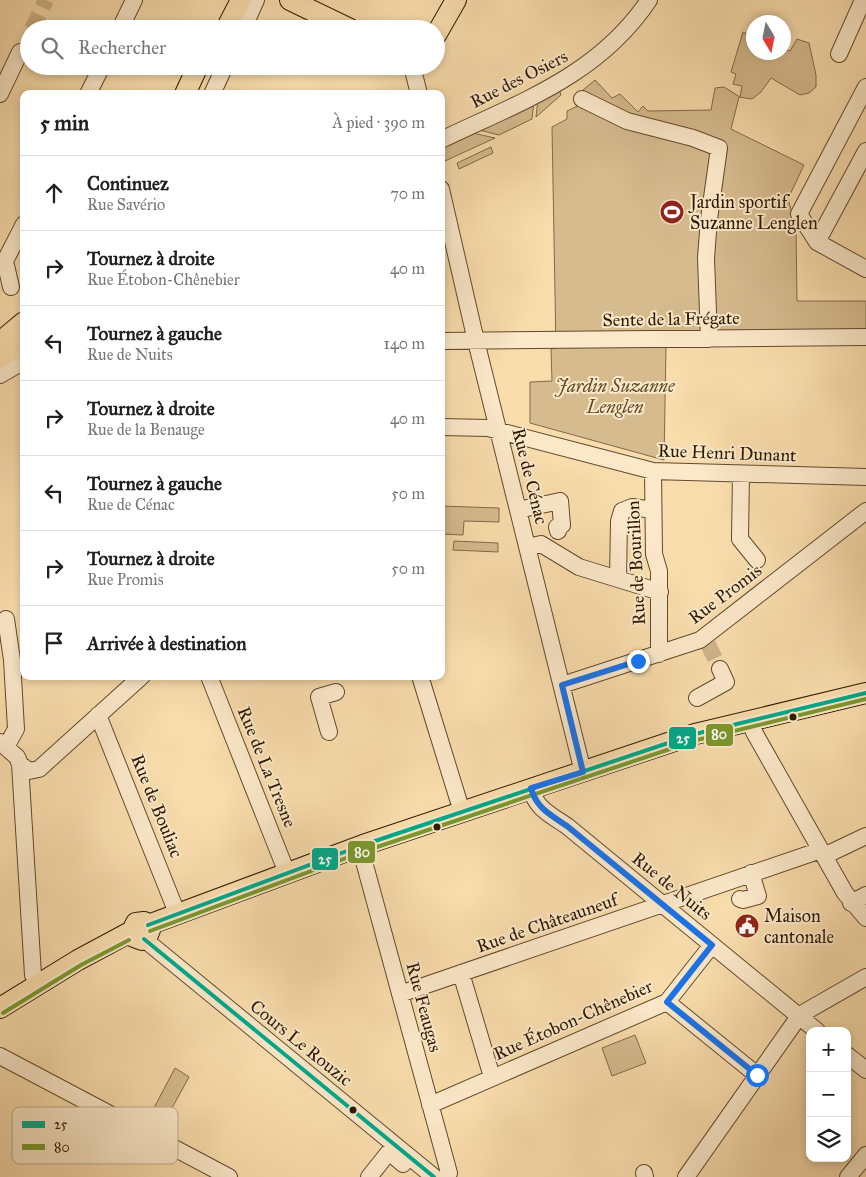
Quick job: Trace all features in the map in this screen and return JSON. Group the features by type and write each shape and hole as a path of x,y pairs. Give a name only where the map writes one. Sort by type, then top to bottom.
{"main road":[{"path":"219,20 227,0"},
{"path":"231,20 241,0"},
{"path":"290,0 331,20"},
{"path":"445,20 456,0"},
{"path":"187,90 194,75"},
{"path":"198,90 204,75"},
{"path":"0,342 20,325"},
{"path":"0,356 20,345"},
{"path":"0,1008 94,951 141,932 177,913 360,846 695,734 866,694"}],"street":[{"path":"124,20 134,0"},
{"path":"247,20 256,0"},
{"name":"Rue des Osiers","path":"445,138 573,76 617,40 649,0"},
{"path":"839,54 863,0"},
{"path":"0,94 20,52"},
{"path":"90,90 98,75"},
{"path":"214,90 221,75"},
{"path":"414,75 418,90"},
{"path":"866,87 799,214 817,242 866,269"},
{"path":"582,98 627,121 693,138 719,148 709,219 706,258 710,339"},
{"path":"817,242 866,151"},
{"name":"Rue de Cénac","path":"445,206 476,342 583,772"},
{"path":"12,287 5,261 20,232"},
{"path":"0,356 20,336"},
{"name":"Sente de la Frégate","path":"445,341 866,337"},
{"path":"0,375 20,362"},
{"name":"Rue Henri Dunant","path":"445,427 488,428 653,471 866,477"},
{"name":"Rue de Bourillon","path":"653,471 654,554 659,571 660,592 659,654"},
{"path":"741,474 740,539 756,560"},
{"path":"518,510 560,501 562,525 557,527 558,531"},
{"path":"618,579 619,520 622,511 632,507 653,510"},
{"name":"Rue Promis","path":"562,685 700,640 707,640 866,511"},
{"path":"528,547 541,544 579,567 660,592"},
{"path":"6,619 18,658 16,729 3,745 17,757 20,764 33,975 39,985"},
{"path":"698,698 726,682 720,670"},
{"path":"20,764 29,771 38,769 137,680"},
{"name":"Rue de La Tresne","path":"211,680 288,873"},
{"path":"421,680 462,812"},
{"path":"329,732 319,697 336,692"},
{"name":"Rue de Bouliac","path":"98,715 177,913"},
{"path":"751,721 754,732 851,903 866,918"},
{"name":"Rue de Nuits","path":"531,788 535,801 542,808 567,826 812,1027"},
{"name":"Rue de Châteauneuf","path":"400,994 751,874 822,853 866,836"},
{"name":"Rue Feaugas","path":"360,846 449,1173 446,1177"},
{"path":"740,899 758,896 751,874"},
{"path":"851,903 866,895"},
{"name":"Cours Le Rouzic","path":"141,932 392,1149 434,1177"},
{"name":"Rue Étobon-Chênebier","path":"430,1105 667,1002 712,945"},
{"path":"461,973 492,1077"},
{"path":"686,1177 800,1016 866,977"},
{"path":"667,1002 757,1075"},
{"path":"0,1056 93,1107"},
{"path":"851,1058 866,1070"},
{"path":"369,1177 392,1149 420,1177"},
{"path":"178,1154 217,1175"},
{"path":"848,1177 866,1155"}],"green space":[{"name":"Jardin sportif Suzanne Lenglen","path":"743,32 746,34 746,60 791,60 791,49 797,39 809,43 816,75 816,87 809,93 800,95 771,78 761,92 752,99 739,97 731,129 804,165 788,199 796,226 797,301 866,301 866,344 666,347 664,460 530,423 530,382 552,381 551,349 556,348 552,127 567,119 567,111 592,99 583,90 595,80 612,98 620,94 638,112 643,106 648,111 711,110 715,88 724,87 740,97 742,86 733,84 736,74 731,72"},
{"path":"559,89 561,95 536,117 538,99"},
{"path":"534,101 532,119 499,135 475,129"},
{"path":"468,132 495,138 445,161 445,144"},
{"path":"491,147 493,153 459,169 457,163"},
{"path":"445,506 499,508 499,522 464,521 463,535 445,534"},
{"path":"454,541 498,543 498,552 453,550"},
{"path":"635,1035 646,1063 612,1076 602,1048"},
{"path":"175,1068 189,1077 173,1107 154,1107"}],"tunnel":[{"path":"36,20 46,0"},
{"path":"708,644 720,669"}],"transit line":[{"name":"25","path":"148,925 363,845 695,734 866,693"},
{"name":"80","path":"150,931 365,851 697,740 866,699"},
{"name":"25","path":"144,939 434,1177"},
{"name":"80","path":"3,1013 81,965 129,940"}],"place":[{"name":"Jardin sportif Suzanne Lenglen","path":"672,212"},
{"name":"Maison cantonale","path":"747,926"}],"route":[{"path":"638,661 562,685 583,772 531,788 533,796 542,808 567,826 712,945 667,1002 757,1075"}],"park label":[{"name":"Jardin Suzanne Lenglen","path":"615,396"}]}
